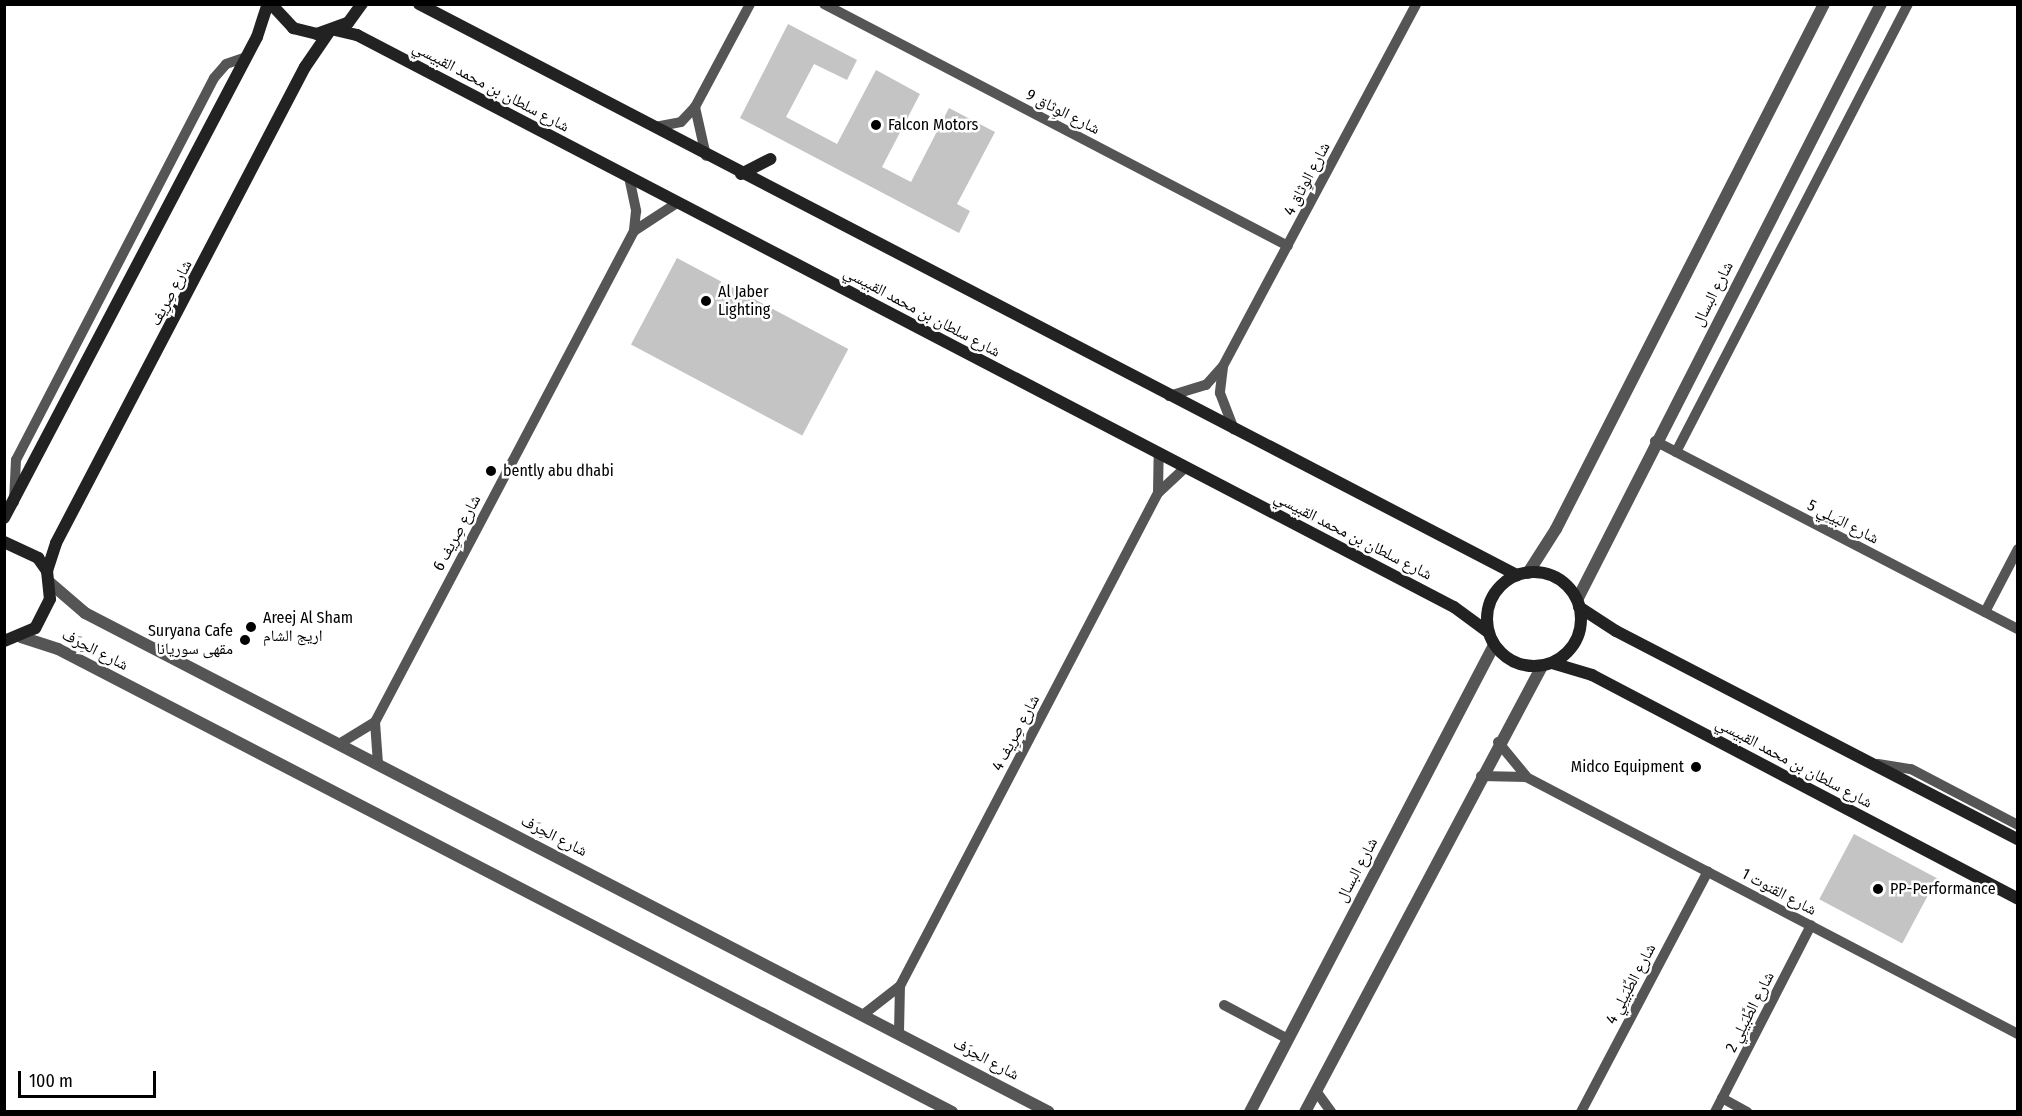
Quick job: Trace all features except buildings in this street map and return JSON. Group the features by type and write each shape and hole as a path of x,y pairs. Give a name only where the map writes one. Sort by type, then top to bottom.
{"main road":[{"name":"شارع سلطان بن محمد القبيسي","path":"270,4 293,28 357,35 1454,607 1488,632"},
{"path":"4,518 246,57 270,4"},
{"name":"شارع صِرِيف","path":"11,642 45,615 48,577 56,543 305,68 332,31 362,4"},
{"path":"419,4 651,128 1234,430 1523,574 1554,577 1578,603 1577,638 1547,664 1517,663 1494,645 1488,632 1492,598 1523,574"},
{"path":"741,174 770,159"},
{"path":"4,542 27,549 48,577"},
{"name":"شارع سلطان بن محمد القبيسي","path":"1578,603 1616,631 2018,839"},
{"name":"شارع سلطان بن محمد القبيسي","path":"1547,664 1592,675 2018,899"}],"street":[{"path":"651,128 681,122 695,107 750,4"},
{"name":"شارع الوِثاق 9","path":"824,4 1288,246"},
{"name":"شارع الوِثاق 4","path":"1168,396 1206,385 1223,366 1416,4"},
{"name":"شارع البسال","path":"1578,603 1655,441 1881,4"},
{"path":"1676,452 1908,4"},
{"name":"شارع البسال","path":"1523,574 1556,529 1822,6"},
{"path":"4,474 16,460 214,78 226,64 246,57"},
{"path":"695,107 706,156"},
{"name":"شارع صِرِيف 6","path":"375,722 634,231 636,211 629,177"},
{"name":"شارع صِرِيف 6","path":"634,231 677,203"},
{"name":"شارع الوِثاق 4","path":"1223,366 1220,393 1234,430"},
{"name":"شارع البَيلِي 5","path":"1655,441 2018,629"},
{"name":"شارع صِرِيف 4","path":"1158,493 1159,454"},
{"path":"14,502 16,460"},
{"name":"شارع صِرِيف 4","path":"864,1014 900,986 1158,493 1185,468"},
{"path":"1985,612 2018,549"},
{"name":"شارع الحِرَف","path":"48,577 85,613 899,1032 1049,1112"},
{"name":"شارع الحِرَف","path":"11,642 68,654 952,1112"},
{"name":"شارع البسال","path":"1250,1112 1494,645"},
{"path":"1305,1112 1498,742 1547,664"},
{"path":"339,744 375,722 378,764"},
{"name":"شارع القنوت 1","path":"1498,742 1526,777 2018,1034"},
{"path":"1866,761 1911,769 2018,825"},
{"name":"شارع القنوت 1","path":"1481,776 1526,777"},
{"name":"شارع الطِّبَيلِي 4","path":"1581,1112 1708,871"},
{"name":"شارع الطِّبَيلِي 2","path":"1715,1112 1811,925"},
{"name":"شارع صِرِيف 4","path":"899,1032 900,986"},
{"path":"1224,1005 1288,1039"},
{"path":"1316,1091 1331,1112"},
{"path":"1722,1098 1747,1112"}],"place":[{"name":"Falcon Motors","path":"876,125"},
{"name":"Al Jaber Lighting","path":"706,301"},
{"name":"bently abu dhabi","path":"491,471"},
{"name":"Areej Al Sham اريج الشام","path":"251,627"},
{"name":"Suryana Cafe مقهى سوريانا","path":"245,640"},
{"name":"Midco Equipment","path":"1696,767"},
{"name":"PP-Performance","path":"1878,889"}]}
